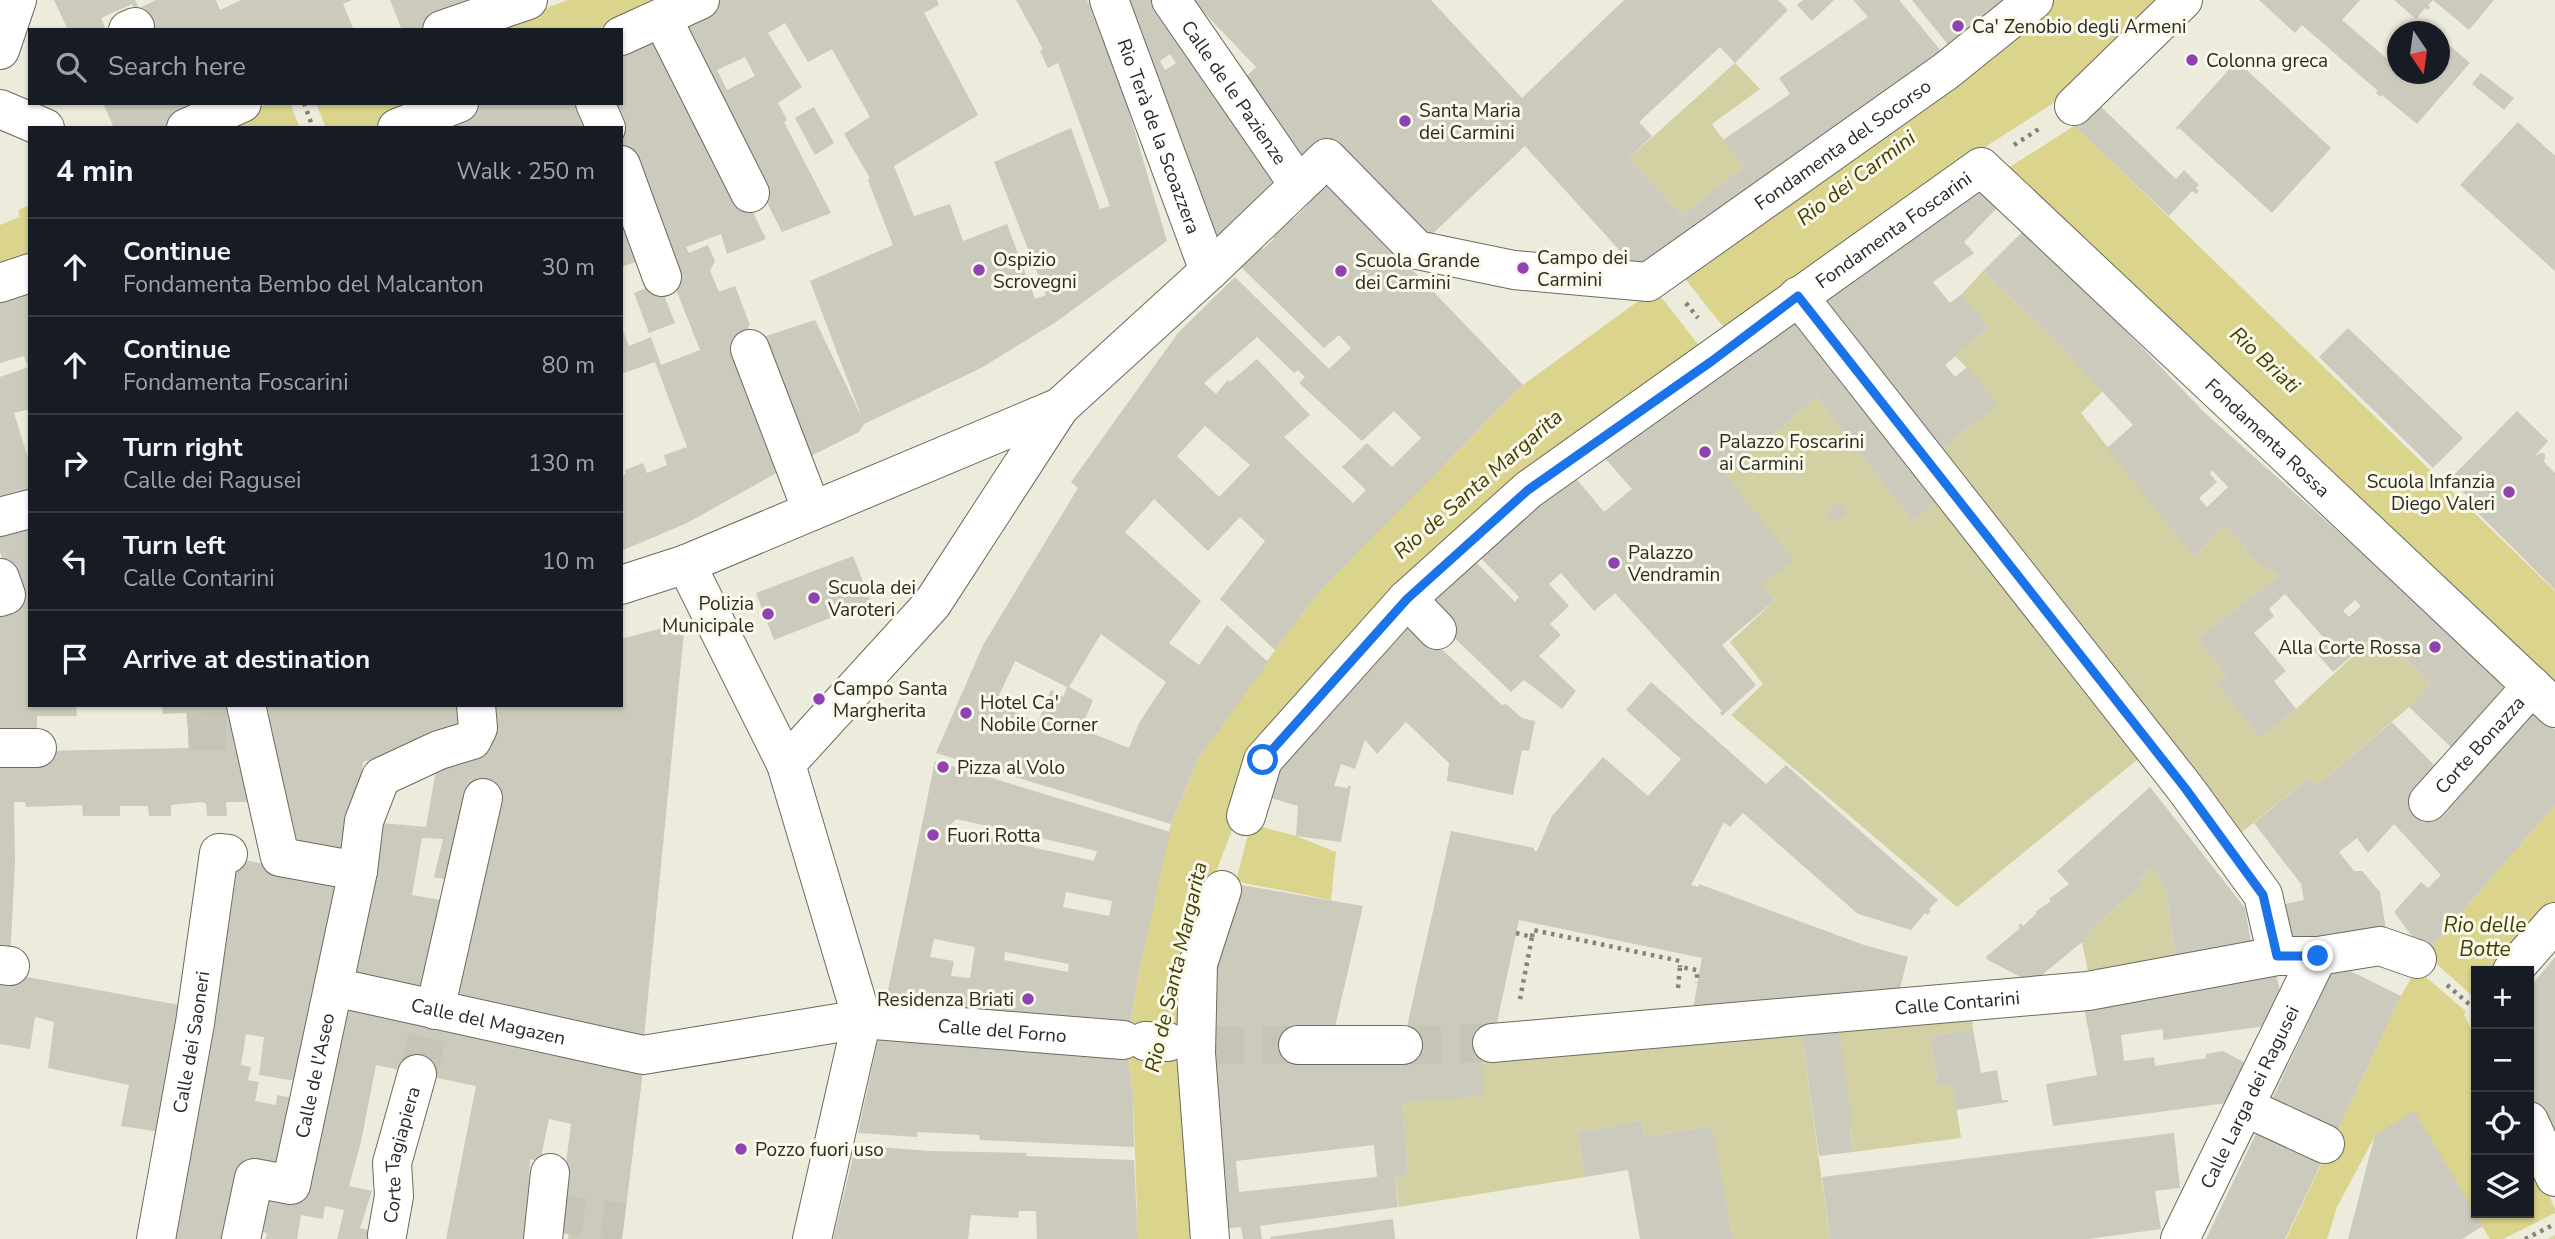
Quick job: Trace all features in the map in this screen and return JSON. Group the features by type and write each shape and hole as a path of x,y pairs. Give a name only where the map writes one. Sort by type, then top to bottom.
{"street":[{"path":"0,50 17,0"},
{"path":"448,28 528,0"},
{"path":"623,35 700,0"},
{"name":"Rio Terà de la Scoazzera","path":"1109,0 1209,271"},
{"name":"Calle de le Pazienze","path":"1171,0 1298,184"},
{"name":"Fondamenta del Socorso","path":"1663,288 1946,71 2034,0"},
{"path":"2062,114 2183,0"},
{"path":"662,18 750,193"},
{"path":"190,126 238,105"},
{"path":"597,105 605,126"},
{"path":"0,109 40,126"},
{"path":"404,126 452,113"},
{"path":"786,764 932,604 1060,407 1209,271 1326,158 1417,250 1514,270 1663,288"},
{"name":"Fondamenta Foscarini","path":"1246,816 1263,760 1407,599 1528,490 1993,159"},
{"name":"Fondamenta Rossa","path":"1993,159 2543,697"},
{"path":"623,170 662,277"},
{"path":"0,283 28,274"},
{"path":"1798,296 2185,788 2263,895 2277,956"},
{"path":"750,349 812,511"},
{"path":"623,584 686,564 1060,407"},
{"path":"0,517 28,510"},
{"path":"686,564 786,764 872,1019 812,1239"},
{"path":"1407,599 1437,630"},
{"name":"Corte Bonazza","path":"2428,802 2543,697"},
{"name":"Calle de l'Aseo","path":"241,1239 254,1178 291,1185 358,871 364,821 382,777 439,750 472,740 478,728 476,707"},
{"path":"247,722 269,801 280,857 358,871"},
{"path":"0,748 37,748"},
{"path":"435,1010 483,798"},
{"name":"Calle dei Saoneri","path":"156,1239 195,1023 219,853 228,854"},
{"path":"1210,1239 1168,1042 1198,964 1222,890"},
{"path":"2516,966 2555,922"},
{"name":"Calle Contarini","path":"1502,1043 2088,991 2277,956 2318,956 2380,946 2417,959"},
{"name":"Calle Larga dei Ragusei","path":"2180,1239 2212,1152 2245,1107 2318,956"},
{"name":"Calle del Magazen","path":"334,987 643,1055 872,1019"},
{"name":"Calle del Forno","path":"872,1019 1168,1042"},
{"path":"1298,1045 1403,1045"},
{"name":"Corte Tagiapiera","path":"387,1235 394,1196 392,1163 417,1074"},
{"path":"2245,1107 2325,1144"},
{"path":"2534,1132 2555,1177"},
{"path":"543,1239 550,1173"}],"path":[{"path":"305,105 312,126"},
{"path":"1993,159 2062,114"},
{"path":"1663,288 1702,323"},
{"path":"1502,1043 1533,930 1680,961 1678,990"},
{"path":"1516,933 1532,937"},
{"path":"1680,967 1697,970 1698,985"},
{"path":"2455,991 2471,1005"},
{"path":"2525,1239 2555,1224"}],"shaded area":[{"path":"1735,63 1760,89 1712,124 1743,167 1682,215 1629,158"},
{"path":"1983,271 2059,344 2103,391 2081,413 2194,557 2224,526 2247,547 2244,549 2265,570 2270,567 2278,576 2197,639 2226,675 2216,684 2260,738 2296,709 2377,634 2431,683 2409,707 2316,786 2309,778 2232,840 1931,458 1986,415 1967,368 1955,356 1989,327 1962,294"},
{"path":"1817,397 1912,521 1946,495 2143,755 1957,907 1731,715 1763,684 1730,642 1775,600 1762,585 1725,475"},
{"path":"2151,869 2169,890 2166,891 2176,961 2091,986 2082,942 2091,935 2089,931 2143,884 2139,879"},
{"path":"1971,1008 1973,1029 1930,1036 1938,1086 1953,1084 1961,1138 1853,1152 1838,1020"},
{"path":"1800,1024 1830,1239 1733,1239 1711,1126 1645,1137 1642,1120 1577,1132 1585,1177 1399,1207 1395,1177 1408,1175 1403,1102 1481,1053"}],"water":[{"path":"568,0 679,0 620,28 493,28"},
{"path":"2051,0 2159,0 2052,104 2555,591 2555,687 1979,151 1375,617 1252,824 1296,836 1336,852 1331,900 1213,877 1198,1239 1138,1239 1133,1096 1127,1047 1138,977 1170,827 1198,759 1275,650 1319,592 1523,385"},
{"path":"266,105 429,105 382,126 220,126"},
{"path":"28,206 28,260 0,270 0,225 20,217 18,210"},
{"name":"Rio delle Botte","path":"2555,805 2555,906 2504,966 2471,966 2471,1005 2464,1014 2471,1029 2471,1207 2414,1112 2375,1136 2337,1207 2327,1239 2286,1239 2401,996 2425,954"},
{"name":"Rio delle Botte","path":"2534,1163 2555,1209 2555,1239 2490,1239 2477,1218 2534,1218"}],"pier":[{"path":"2063,93 2077,123 2074,126 1999,174 1971,156 2052,104"},
{"path":"291,105 317,105 325,126 299,126"},
{"path":"1678,270 1729,334 1704,352 1654,288"},
{"path":"1238,814 1251,823 1235,885 1211,885"},
{"path":"2423,952 2471,995 2469,1014 2414,967"},
{"path":"2555,1213 2555,1235 2548,1239 2503,1239"}],"building":[{"path":"54,0 135,0 139,8 156,0 216,0 220,10 241,0 352,0 343,4 353,28 143,28 132,4 101,18 105,28 67,28"},
{"path":"390,0 507,0 425,28 401,28"},
{"path":"719,0 937,0 939,5 924,13 978,115 894,166 914,216 950,204 963,241 1007,224 1035,299 1046,295 994,162 1071,128 1100,209 1110,206 1058,63 1048,68 1040,51 1043,49 1016,0 1087,0 1124,95 1167,241 1056,322 981,368 864,424 859,432 801,461 754,340 815,320 862,418 810,281 893,245 868,180 870,178 844,134 870,117 832,49 808,62 785,23 768,33 802,87 778,103 787,120 784,122 831,213 782,232 727,125 714,132 766,239 727,254 721,234 686,247 689,253 708,245 715,261 710,271 719,292 735,286 750,325 748,326 789,466 687,523 623,550 625,470 643,463 647,473 667,465 664,455 687,447 655,362 623,373 623,331 629,346 651,337 661,365 700,350 623,156 623,126 424,126 478,105 623,105 623,45","holes":["745,57 755,76 727,90 717,70"]},
{"path":"1118,0 1166,0 1286,178 1214,241","holes":["1170,54 1176,63 1165,70 1160,61"]},
{"path":"1186,0 1431,0 1522,98 1624,0 1778,0 1788,10 1735,63 1720,47 1639,122 1652,136 1629,158 1682,215 1743,167 1723,140 1790,94 1779,78 1868,17 1853,0 1899,0 1946,57 1641,274 1525,146 1425,241 1302,164 1238,85 1256,67 1193,1"},
{"path":"1803,0 1834,0 1812,21 1797,5"},
{"name":"Ca' Zenobio degli Armeni","path":"1912,0 2013,0 1954,52"},
{"path":"2259,0 2360,0 2342,20 2387,59 2387,84 2450,84 2450,46 2470,63 2417,124 2382,95 2380,97 2376,93 2378,91 2302,25 2295,33"},
{"path":"2394,0 2433,0 2428,5 2428,10 2425,8 2416,19"},
{"path":"2433,0 2494,0 2469,30"},
{"path":"2237,61 2331,148 2272,213 2176,128"},
{"path":"2481,73 2514,98 2504,110 2472,84"},
{"path":"2097,103 2176,179 2184,170 2199,185 2196,188 2199,191 2196,194 2192,191 2169,216 2074,126"},
{"path":"104,105 216,105 169,126 113,126"},
{"path":"814,107 834,143 815,155 795,118"},
{"path":"2518,122 2555,156 2555,271 2460,185"},
{"path":"1971,182 1998,207 1964,242 1974,253 1933,282 1950,303 1962,294 1989,327 1945,365 1955,377 1967,367 1997,402 1980,421 1978,419 1923,465 1946,495 1912,521 1817,397 1725,475 1794,560 1762,585 1775,600 1722,645 1756,685 1722,716 1722,711 1615,593 1594,611 1561,573 1549,584 1569,606 1550,624 1561,635 1539,656 1576,691 1562,709 1524,680 1511,692 1421,606 1471,557 1515,602 1519,597 1476,553 1574,476 1604,512 1632,489 1603,456"},
{"path":"1326,185 1328,188 1331,185 1523,385 1319,592 1275,650 1220,599 1265,541 1240,517 1208,551 1154,499 1125,532 1201,601 1169,643 1199,665 1227,625 1268,662 1198,759 1171,824 936,753 983,645 1078,488 1071,482 1178,333 1235,277 1329,369 1351,348 1339,335 1324,348 1241,267 1260,248 1263,249 1274,239 1272,237 1291,218 1294,219 1307,206 1305,204","holes":["1257,337 1294,373 1298,370 1305,377 1299,383 1362,441 1394,411 1421,438 1392,467 1367,443 1342,467 1366,490 1353,503 1284,437 1310,415 1257,359 1230,382 1228,380 1216,394 1204,383","1205,426 1250,465 1219,497 1177,456","1101,634 1166,682 1139,723 1129,748 1081,729 1093,700 1069,687","1015,661 1067,687 1063,697 1051,690 1038,722 995,704"]},
{"path":"623,220 638,261 623,266"},
{"path":"2022,232 2100,304 2206,414 2511,691 2457,753 2409,707 2431,683 2377,634 2333,672 2313,649 2325,639 2285,594 2269,609 2274,616 2254,633 2286,671 2274,681 2296,709 2260,738 2216,684 2226,675 2197,639 2278,576 2270,567 2266,571 2244,549 2247,547 2224,526 2194,557 2107,448 2133,425 2059,344 1983,271","holes":["2212,470 2228,487 2207,507 2199,498 2217,482 2210,474","2355,600 2361,606 2349,617 2343,611"]},
{"path":"659,283 675,323 649,333 634,293"},
{"path":"28,284 28,367 24,356 0,363 0,291"},
{"path":"2348,328 2463,438 2433,468 2319,357"},
{"path":"28,367 28,410 14,413 28,458 28,503 0,511 0,377"},
{"name":"Scuola Infanzia Diego Valeri","path":"2517,411 2548,441 2534,457 2540,453 2545,454 2543,461 2555,473 2555,590 2474,509 2476,505 2450,479"},
{"path":"1838,502 1847,514 1835,523 1826,512"},
{"path":"28,514 28,707 76,707 77,716 37,716 37,745 0,745 0,603 16,597 0,552 0,522"},
{"name":"Scuola dei Varoteri","path":"853,556 871,602 774,640 756,593"},
{"path":"1411,615 1432,640 1502,705 1506,704 1522,718 1535,721 1529,751 1522,750 1513,795 1447,781 1449,763 1406,722 1377,754 1365,740 1355,769 1341,764 1334,786 1351,786 1341,842 1296,836 1298,806 1261,795 1271,765"},
{"path":"685,622 643,1048 442,1005 458,882 434,877 443,839 422,838 412,895 452,902 430,1002 343,985 372,822 426,827 437,765 488,707 623,707 623,638"},
{"path":"1651,682 1766,784 1786,765 1938,900 1929,909 1931,911 1927,915 1925,913 1911,930 1858,914 1743,813 1730,827 1724,822 1691,885 1699,887 1699,884 1864,945 1908,957 1898,996 1692,1015 1702,958 1519,920 1495,1032 1481,1053 1484,1096 1403,1102 1408,1175 1395,1177 1398,1207 1260,1226 1262,1239 1243,1239 1241,1227 1215,1230 1213,962 1235,884 1363,906 1335,1027 1401,1053 1451,831 1534,848 1534,851 1537,851 1552,816 1603,757 1648,796 1681,759 1626,710","holes":["1374,1145 1377,1177 1239,1192 1236,1161"]},
{"path":"162,707 238,707 262,802 226,802 227,816 207,816 206,803 201,802 171,805 171,816 149,816 148,806 120,806 120,816 83,816 82,805 26,807 25,802 14,802 15,861 10,961 0,959 0,761 37,751 190,748 186,713 163,714"},
{"path":"256,707 467,707 473,729 363,762 354,861 292,852"},
{"path":"2530,707 2555,730 2555,805 2425,954 2394,912 2421,882 2428,888 2441,875 2394,824 2368,853 2357,838 2339,852 2354,871 2362,871 2380,892 2386,930 2284,949 2276,906 2304,900 2301,884 2254,823 2309,778 2316,786 2392,722 2440,771 2414,802 2431,821"},
{"path":"935,761 1170,832 1138,977 1129,1032 884,1010","holes":["957,819 1097,851 1094,861 946,828","1066,892 1112,901 1109,916 1063,907","934,939 975,947 970,978 951,976 954,961 930,957","1005,952 1069,964 1068,972 1004,960"]},
{"path":"2150,787 2245,908 2252,948 2176,961 2166,891 2169,890 2151,869 2139,879 2143,884 2089,931 2092,934 2032,983 1986,959 1987,954 2020,928 2018,926 2021,923 2023,926 2037,913 2035,912 2051,901 2049,899 2069,884 2057,871"},
{"path":"229,857 351,881 309,1083 259,1075 264,1037 246,1034 241,1065 251,1067 248,1080 259,1082 255,1101 276,1105 277,1095 304,1100 288,1179 230,1239 162,1239"},
{"path":"2555,957 2555,1153 2534,1109 2534,982"},
{"path":"2336,964 2401,996 2332,1142 2266,1112"},
{"path":"2275,969 2280,992 2267,1026 2163,1040 2163,1029 2121,1035 2124,1061 2154,1057 2155,1066 2206,1058 2206,1054 2223,1051 2247,1064 2227,1103 2053,1126 2046,1084 2097,1075 2083,1002"},
{"path":"0,972 190,1007 167,1133 121,1126 129,1085 48,1068 54,1022 35,1017 30,1049 0,1044"},
{"path":"339,1006 644,1063 622,1239 568,1239 572,1206 561,1204 571,1124 549,1119 540,1162 530,1159 528,1211 523,1239 446,1239 476,1086 376,1065 361,1142 349,1186 372,1191 360,1228 401,1239 337,1239 344,1210 325,1206 323,1219 301,1215 297,1239 266,1239 267,1233 263,1232 271,1188"},
{"path":"1838,1020 1853,1128 1850,1130 1853,1152 1819,1156 1800,1024"},
{"path":"1973,1029 1981,1073 1997,1070 2002,1100 2008,1102 1956,1110 1953,1084 1938,1086 1930,1036"},
{"path":"880,1030 1127,1047 1133,1096 1134,1147 980,1140 979,1135 918,1132 917,1137 858,1133"},
{"path":"2414,1111 2471,1206 2471,1218 2478,1218 2483,1226 2462,1239 2348,1239 2375,1135"},
{"path":"1642,1120 1645,1137 1712,1126 1733,1239 1640,1239 1628,1170 1585,1177 1577,1132"},
{"path":"2262,1121 2327,1151 2285,1239 2206,1239"},
{"path":"2174,1133 2180,1188 2155,1191 2161,1229 2088,1239 1830,1239 1822,1177"},
{"path":"856,1145 1134,1160 1138,1239 1037,1239 1036,1211 1019,1211 1018,1218 971,1215 968,1239 833,1239"},
{"path":"1393,1219 1395,1239 1270,1239 1270,1237"}],"tunnel":[{"path":"188,732 244,730"},
{"path":"417,1074 435,1010"},
{"path":"1403,1045 1492,1043"},
{"path":"1206,1045 1298,1045"},
{"path":"546,1212 624,1222"}],"place":[{"name":"Ca' Zenobio degli Armeni","path":"1958,26"},
{"name":"Colonna greca","path":"2192,60"},
{"name":"Santa Maria dei Carmini","path":"1405,121"},
{"name":"Campo dei Carmini","path":"1523,268"},
{"name":"Ospizio Scrovegni","path":"979,270"},
{"name":"Scuola Grande dei Carmini","path":"1341,271"},
{"name":"Palazzo Foscarini ai Carmini","path":"1705,452"},
{"name":"Scuola Infanzia Diego Valeri","path":"2509,492"},
{"name":"Palazzo Vendramin","path":"1614,563"},
{"name":"Scuola dei Varoteri","path":"814,598"},
{"name":"Polizia Municipale","path":"768,614"},
{"name":"Alla Corte Rossa","path":"2435,647"},
{"name":"Campo Santa Margherita","path":"819,699"},
{"name":"Hotel Ca' Nobile Corner","path":"966,713"},
{"name":"Pizza al Volo","path":"943,767"},
{"name":"Fuori Rotta","path":"933,835"},
{"name":"Residenza Briati","path":"1028,999"},
{"name":"Pozzo fuori uso","path":"741,1149"}],"route":[{"path":"1263,760 1407,599 1528,490 1712,361 1798,296 2185,788 2263,895 2277,956 2318,956"}],"water label":[{"name":"Rio dei Carmini","path":"1856,178"},
{"name":"Rio Briati","path":"2265,360"},
{"name":"Rio de Santa Margarita","path":"1478,484"},
{"name":"Rio de Santa Margarita","path":"1176,967"}]}
